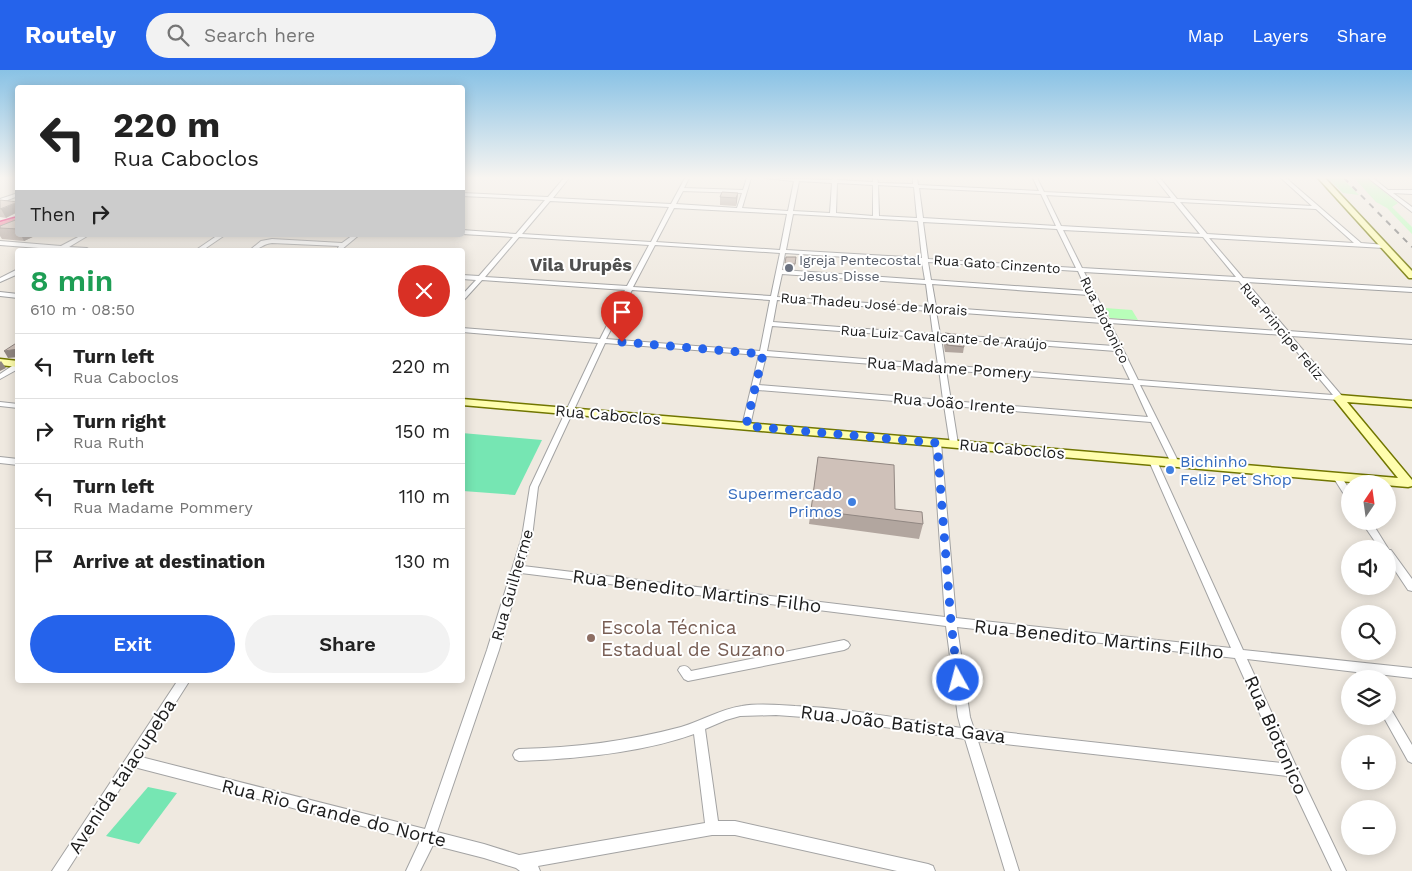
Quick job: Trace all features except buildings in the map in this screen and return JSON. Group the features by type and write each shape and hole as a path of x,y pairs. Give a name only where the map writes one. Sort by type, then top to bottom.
{"highway":[{"path":"0,225 15,221"},
{"path":"0,235 15,230"}],"street":[{"path":"465,297 534,215"},
{"name":"Rua Guilherme","path":"413,871 429,837 518,569 528,537 534,487 602,341 668,215"},
{"path":"746,426 763,354 789,215"},
{"path":"863,215 1384,246"},
{"path":"920,215 928,282 954,444"},
{"name":"Rua Biotonico","path":"1054,215 1175,463"},
{"name":"Rua Principe Feliz","path":"1187,215 1410,483"},
{"path":"1326,215 1360,245"},
{"path":"1356,215 1412,276"},
{"name":"Rua Gato Cinzento","path":"465,232 1412,290"},
{"path":"61,248 82,237"},
{"path":"202,248 219,237"},
{"path":"339,248 353,237"},
{"path":"256,248 268,241 343,245"},
{"path":"0,243 49,248"},
{"path":"0,280 15,272"},
{"path":"778,272 1092,294"},
{"name":"Rua Thadeu José de Morais","path":"465,277 1285,333"},
{"path":"0,294 15,296"},
{"name":"Rua Luiz Cavalcante de Araújo","path":"769,324 1120,350"},
{"path":"465,330 763,354"},
{"path":"1285,333 1412,342"},
{"name":"Rua Madame Pomery","path":"763,354 1339,398"},
{"path":"0,362 15,364"},
{"path":"0,377 15,367"},
{"name":"Rua João Irente","path":"755,387 1153,420"},
{"path":"1339,398 1412,404"},
{"name":"Rua Caboclos","path":"465,402 1410,483"},
{"path":"0,404 15,406"},
{"path":"937,443 951,622 968,734 1012,871"},
{"path":"0,460 15,462"},
{"name":"Rua Biotonico","path":"1153,461 1291,770 1339,871"},
{"path":"1337,477 1341,483"},
{"path":"1396,564 1412,587"},
{"name":"Rua Benedito Martins Filho","path":"518,569 951,622 1412,673"},
{"path":"684,670 688,676 844,645"},
{"name":"Avenida taiacupeba","path":"59,871 182,683"},
{"name":"Rua João Batista Gava","path":"519,755 568,754 603,750 699,727 739,711 791,710 968,734 1291,770"},
{"path":"1394,725 1412,756"},
{"path":"699,727 712,828"},
{"name":"Rua Rio Grande do Norte","path":"132,761 484,850 519,862 533,871"},
{"path":"519,862 712,828 735,828 751,830 928,871"}],"green space":[{"path":"1394,215 1400,215 1412,227 1412,234"},
{"path":"1105,308 1132,310 1138,320 1110,318"},
{"path":"465,433 542,440 515,495 465,491"},
{"path":"148,787 177,793 139,844 106,836"}],"railway":[{"path":"1381,215 1412,247"}],"place":[{"name":"Igreja Pentecostal Jesus Disse","path":"789,268"},
{"name":"Bichinho Feliz Pet Shop","path":"1170,470"},
{"name":"Supermercado Primos","path":"852,502"},
{"name":"Escola Técnica Estadual de Suzano","path":"591,638"}],"district":[{"name":"Vila Urupês","path":"581,264"}],"route":[{"path":"622,342 763,354 746,426 937,443 951,622 958,680"}]}
